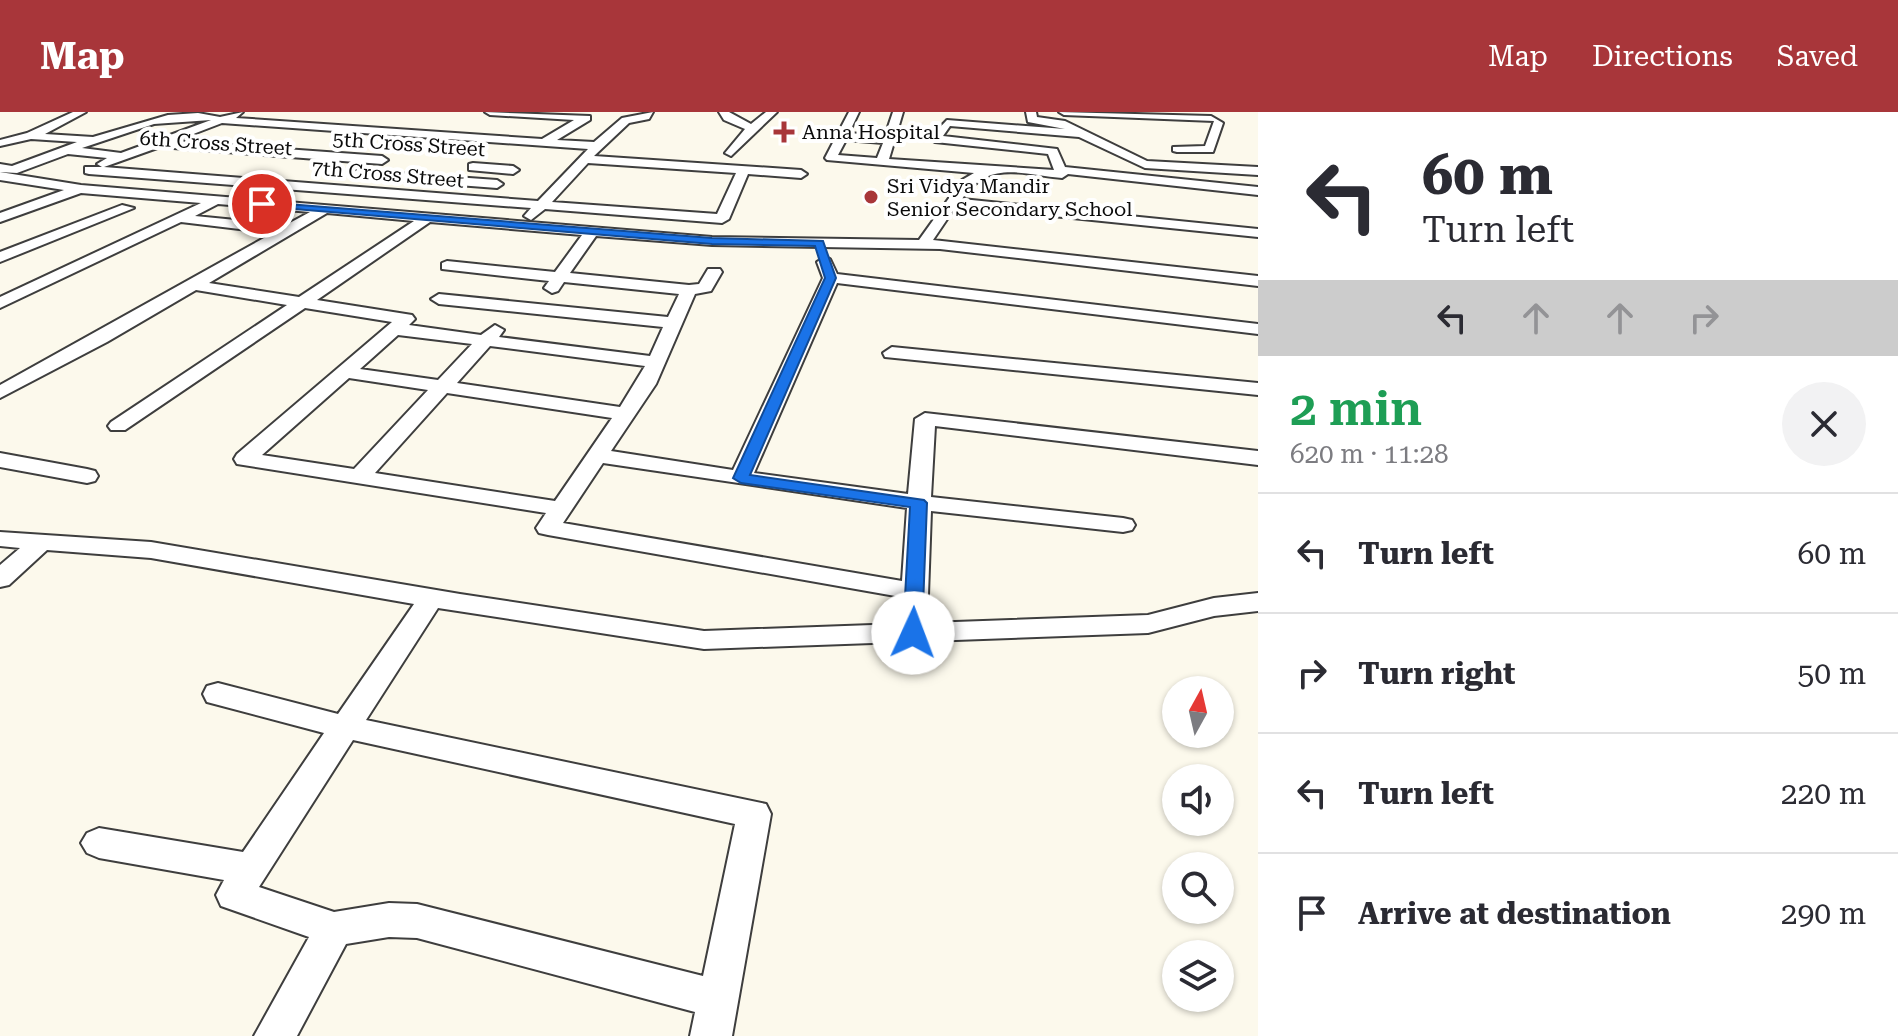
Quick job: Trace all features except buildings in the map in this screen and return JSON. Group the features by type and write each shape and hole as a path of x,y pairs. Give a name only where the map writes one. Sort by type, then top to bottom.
{"street":[{"path":"0,143 31,136 81,112"},
{"path":"51,184 190,131 223,124 242,112"},
{"path":"309,126 337,112"},
{"path":"486,124 563,129 573,128 592,118 490,112"},
{"path":"613,119 645,117 648,112"},
{"path":"731,153 752,128 772,112"},
{"path":"854,112 831,158 987,170"},
{"path":"882,162 898,112"},
{"path":"1031,112 1032,120 1061,123 1145,164 1258,171"},
{"path":"1064,112 1214,121 1209,150 1165,149"},
{"path":"709,116 724,113 752,128"},
{"path":"3,172 154,119 184,115 223,124 309,126 597,146"},
{"path":"262,204 409,119"},
{"path":"522,226 597,146 626,120"},
{"path":"923,245 966,183 992,167 1062,174 1053,151 935,139 947,123 1081,134"},
{"path":"477,202 563,129"},
{"path":"31,136 94,140"},
{"path":"842,136 902,148"},
{"name":"5th Cross Street","path":"158,143 391,160"},
{"path":"1108,147 1136,148"},
{"name":"6th Cross Street","path":"67,150 154,158"},
{"path":"931,151 989,156"},
{"path":"585,159 801,174"},
{"name":"5th Cross Street","path":"452,165 522,162"},
{"name":"7th Cross Street","path":"89,170 722,219 744,170"},
{"path":"1060,170 1258,191"},
{"path":"3,172 81,189 216,201 712,241 923,245 1258,281"},
{"path":"350,173 497,184"},
{"path":"0,218 81,189"},
{"path":"0,303 216,201"},
{"path":"952,202 1258,233"},
{"path":"29,208 91,220"},
{"path":"0,257 127,208"},
{"path":"1,392 323,210"},
{"path":"178,218 288,230"},
{"path":"118,426 427,218"},
{"path":"359,477 486,340 561,277 591,232"},
{"path":"741,478 831,278 819,243"},
{"path":"447,266 689,290 705,288 714,272"},
{"path":"831,278 1258,329"},
{"path":"193,285 406,319 245,459 563,509"},
{"path":"689,290 646,384 548,528 914,591"},
{"path":"439,299 672,323"},
{"path":"395,329 655,362"},
{"path":"892,353 1258,389"},
{"path":"345,372 626,414"},
{"path":"913,633 925,419 1258,458"},
{"path":"598,456 919,503 1123,525"},
{"path":"0,460 87,476"},
{"path":"0,539 151,550 704,640 1148,624 1214,607 1258,602"},
{"path":"0,579 41,542"},
{"path":"218,694 345,727 754,814 714,1018 417,921 389,920 334,929 234,895 345,727 431,598"},
{"path":"99,843 251,869"},
{"path":"275,1036 334,929"}],"place":[{"name":"Anna Hospital","path":"784,132"},
{"name":"Sri Vidya Mandir Senior Secondary School","path":"871,197"}],"route":[{"path":"262,204 712,241 819,243 831,278 741,478 919,503 913,633"}]}
